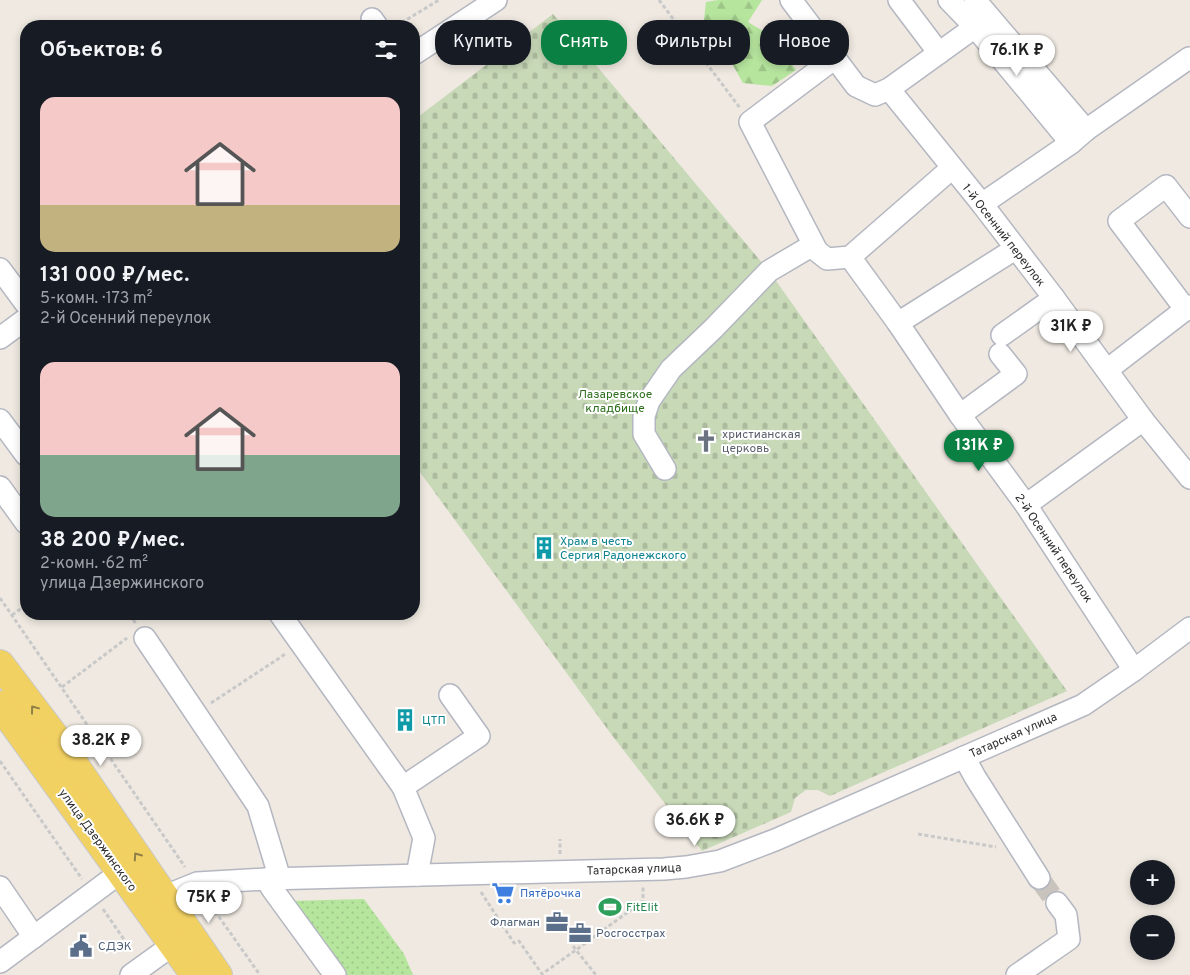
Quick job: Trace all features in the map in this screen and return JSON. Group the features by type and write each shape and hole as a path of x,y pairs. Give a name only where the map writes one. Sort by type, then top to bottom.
{"main road":[{"name":"улица Дзержинского","path":"0,664 59,742 156,902 174,944 195,975"},
{"name":"улица Дзержинского","path":"0,705 121,872 156,902 218,975"}],"street":[{"path":"420,49 472,6 496,0"},
{"path":"791,0 806,20"},
{"path":"899,0 939,53"},
{"path":"949,0 1079,137"},
{"path":"975,0 1079,137"},
{"path":"840,65 856,86 874,95 889,89 975,27"},
{"path":"982,204 1190,58"},
{"path":"826,65 750,122 817,251 827,259 850,257 952,168"},
{"name":"1-й Осенний переулок","path":"889,89 982,204 1054,298 1143,420 1190,478"},
{"path":"1107,370 1188,308 1119,221 1166,186 1190,218"},
{"path":"665,469 644,434 644,416 649,401 671,369 769,271 813,245"},
{"path":"898,323 1015,249"},
{"name":"2-й Осенний переулок","path":"850,257 898,323 960,415 1026,505 1134,670"},
{"path":"0,269 20,296"},
{"path":"960,415 1016,374 1001,345 1054,298"},
{"path":"0,338 20,323"},
{"path":"0,420 20,447"},
{"path":"1026,505 1143,420"},
{"path":"0,487 20,515"},
{"path":"284,620 403,787 424,838 417,875"},
{"name":"Татарская улица","path":"156,902 197,883 273,879 664,869 720,861 776,840 1083,705 1190,628"},
{"path":"138,636 196,713 258,806 273,879 273,890 335,975"},
{"path":"403,787 479,736 450,695"},
{"path":"964,757 1039,878"},
{"path":"0,962 121,872"},
{"path":"0,887 34,937"},
{"path":"1017,975 1069,939 1066,915 1057,903"},
{"path":"137,971 174,944"}],"path":[{"path":"406,20 440,0"},
{"path":"659,0 750,122"},
{"path":"0,598 186,867"},
{"path":"12,615 20,609"},
{"path":"62,687 138,636"},
{"path":"196,713 301,643"},
{"path":"0,760 92,894 137,971"},
{"path":"918,834 1023,851"},
{"path":"560,839 560,860"},
{"path":"478,887 514,944 519,941 542,974 643,902 643,882"},
{"path":"212,907 260,975"},
{"path":"573,946 596,975"}],"green space":[{"path":"718,0 762,0 749,20 704,20 706,2"},
{"name":"Лазаревское кладбище","path":"553,14 558,20 545,20"},
{"name":"Лазаревское кладбище","path":"541,23 541,65 596,65 769,271 1067,691 830,796 818,790 806,790 795,798 791,812 702,851 614,738 420,472 420,115 486,65 531,65 531,31"},
{"path":"750,23 760,29 760,65 793,65 796,70 772,86 743,83 733,65 750,65"},
{"path":"364,899 404,954 413,975 346,975 289,901"}],"tunnel":[{"path":"1039,878 1057,903"}],"place":[{"name":"христианская церковь","path":"706,441"},
{"name":"Храм в честь Сергия Радонежского","path":"544,548"},
{"name":"ЦТП","path":"405,720"},
{"name":"Пятёрочка","path":"503,893"},
{"name":"FitElit","path":"610,907"},
{"name":"Флагман","path":"557,922"},
{"name":"Росгосстрах","path":"580,933"},
{"name":"СДЭК","path":"81,946"}]}
